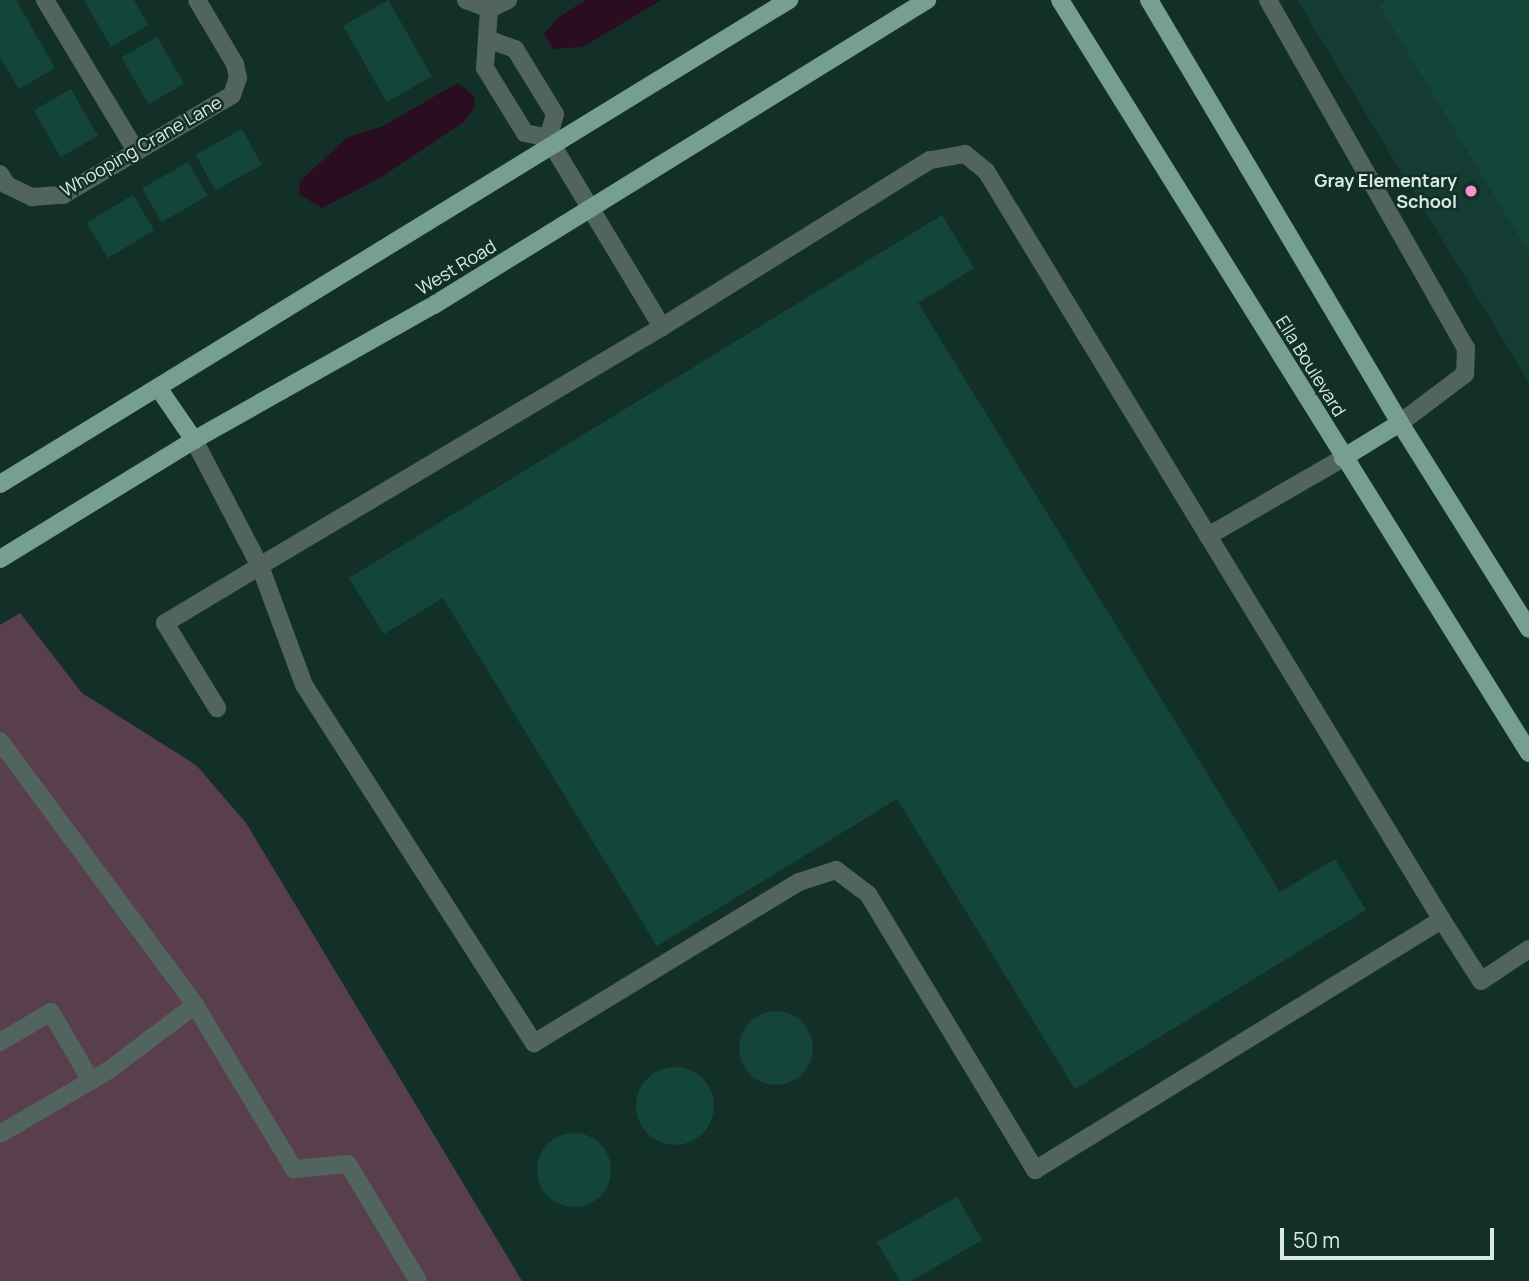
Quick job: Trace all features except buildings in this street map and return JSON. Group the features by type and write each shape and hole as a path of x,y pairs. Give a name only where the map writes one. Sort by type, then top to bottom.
{"main road":[{"path":"0,484 159,389 550,141 789,0"},
{"name":"West Road","path":"0,559 194,440 434,305 927,0"},
{"name":"Ella Boulevard","path":"1060,0 1529,753"},
{"path":"1149,0 1400,423 1529,629"},
{"path":"159,389 194,440"},
{"path":"1343,458 1400,423"}],"street":[{"path":"45,0 136,151"},
{"name":"Whooping Crane Lane","path":"0,174 7,185 33,197 63,195 232,95 238,78 235,64 197,0"},
{"path":"466,0 489,9 508,0"},
{"path":"1268,0 1466,348 1465,374 1400,423"},
{"path":"489,9 490,40 485,68 525,133 550,141 662,327"},
{"path":"490,40 515,49 555,114 550,141"},
{"path":"217,708 164,623 662,327 930,160 965,154 986,171 1481,981 1529,949"},
{"path":"194,440 260,566 304,685 534,1043 799,882 836,870 868,894 1035,1170 1442,920"},
{"path":"1208,536 1343,458"},
{"path":"0,741 195,1005 294,1169 348,1164 418,1281"},
{"path":"0,1134 90,1081 195,1005"},
{"path":"0,1042 51,1012 90,1081"}],"shaded area":[{"path":"586,0 661,0 583,47 553,49 544,34 559,17"},
{"name":"Gray Elementary School","path":"1297,0 1529,0 1529,383"},
{"path":"458,83 474,96 475,107 464,122 380,178 322,208 299,194 300,181 348,137 383,126"},
{"path":"20,613 82,693 196,765 246,823 522,1281 0,1281 0,625"}],"place":[{"name":"Gray Elementary School","path":"1471,191"}]}
